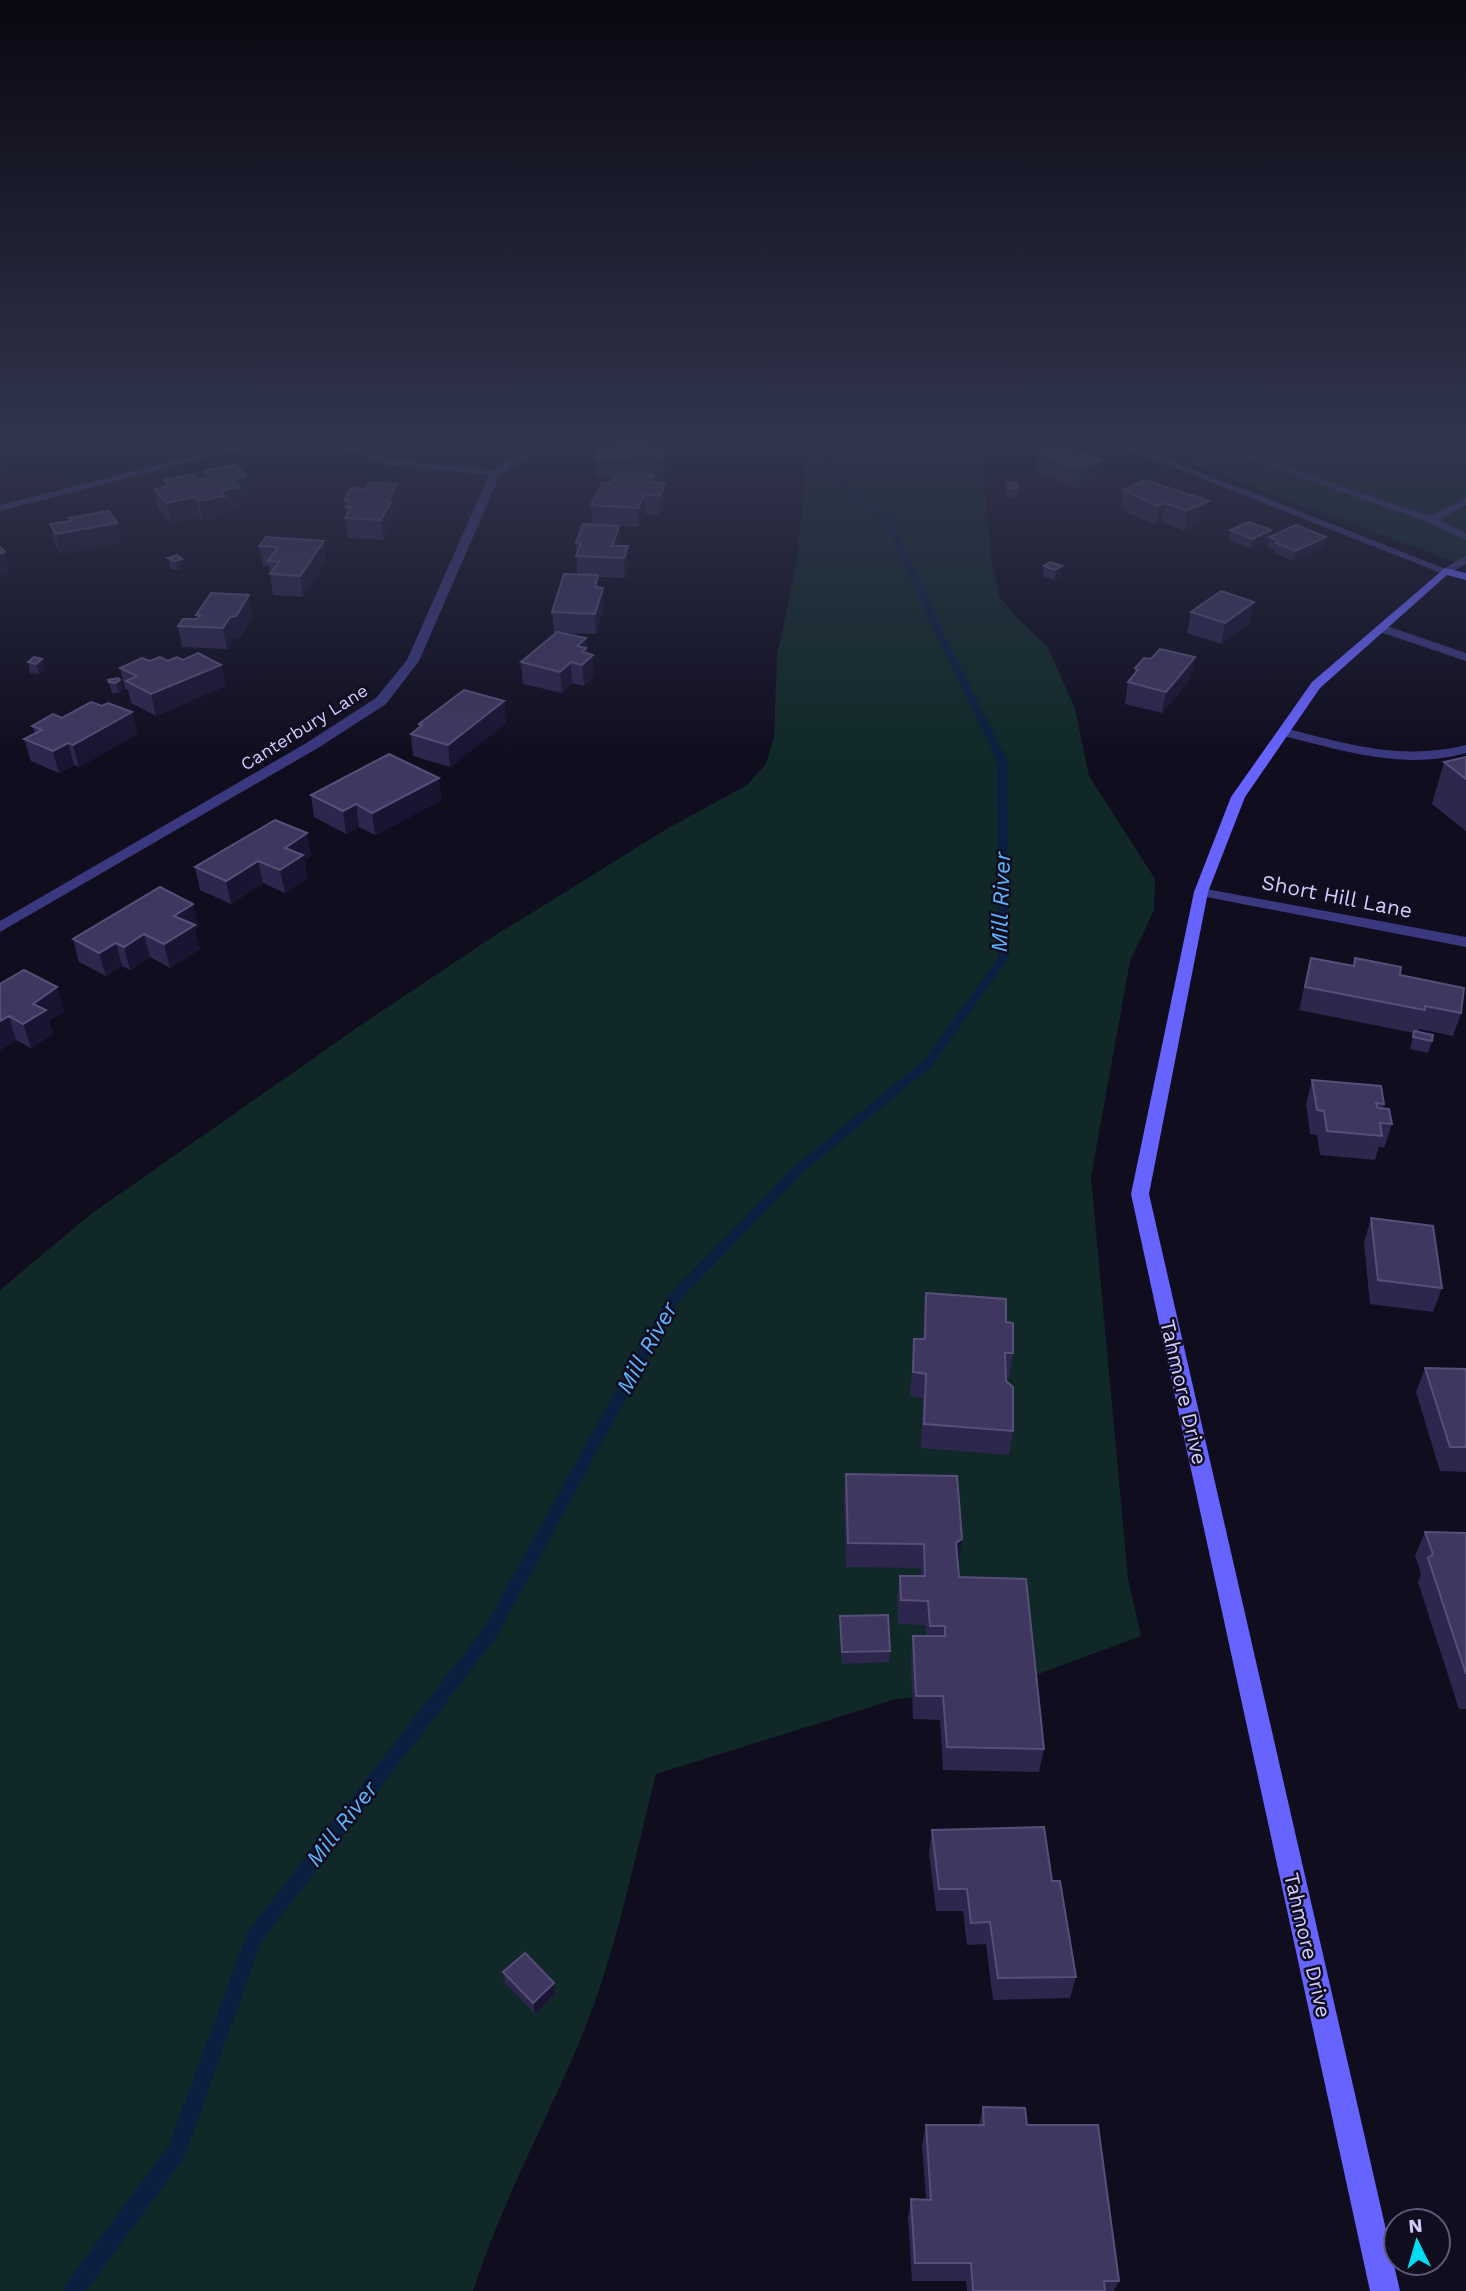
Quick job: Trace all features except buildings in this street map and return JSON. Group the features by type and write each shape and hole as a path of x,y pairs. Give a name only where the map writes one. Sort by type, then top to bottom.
{"street":[{"name":"Canterbury Lane","path":"0,927 313,745 381,701 413,661 465,542"},
{"path":"1370,542 1466,577"},
{"path":"1445,571 1466,559"},
{"name":"Tahmore Drive","path":"1385,2291 1140,1194 1201,892 1238,797 1316,685 1445,571"},
{"path":"1381,628 1466,657"},
{"path":"1284,732 1400,758 1431,757 1466,749"},
{"name":"Short Hill Lane","path":"1201,892 1466,942"}],"green space":[{"path":"799,542 990,542 999,596 1017,618 1048,647 1075,709 1089,776 1155,879 1154,910 1130,961 1091,1177 1128,1579 1141,1636 998,1689 896,1699 656,1774 624,1904 596,2000 498,2225 473,2291 0,2291 0,1290 91,1214 361,1025 491,938 665,830 747,785 766,764 774,736 777,656"},
{"path":"1401,542 1466,542 1466,566"}],"waterway":[{"name":"Mill River","path":"73,2291 177,2151 254,1937 490,1633 673,1299 800,1168 928,1063 1004,957 1002,760 898,542"}]}
